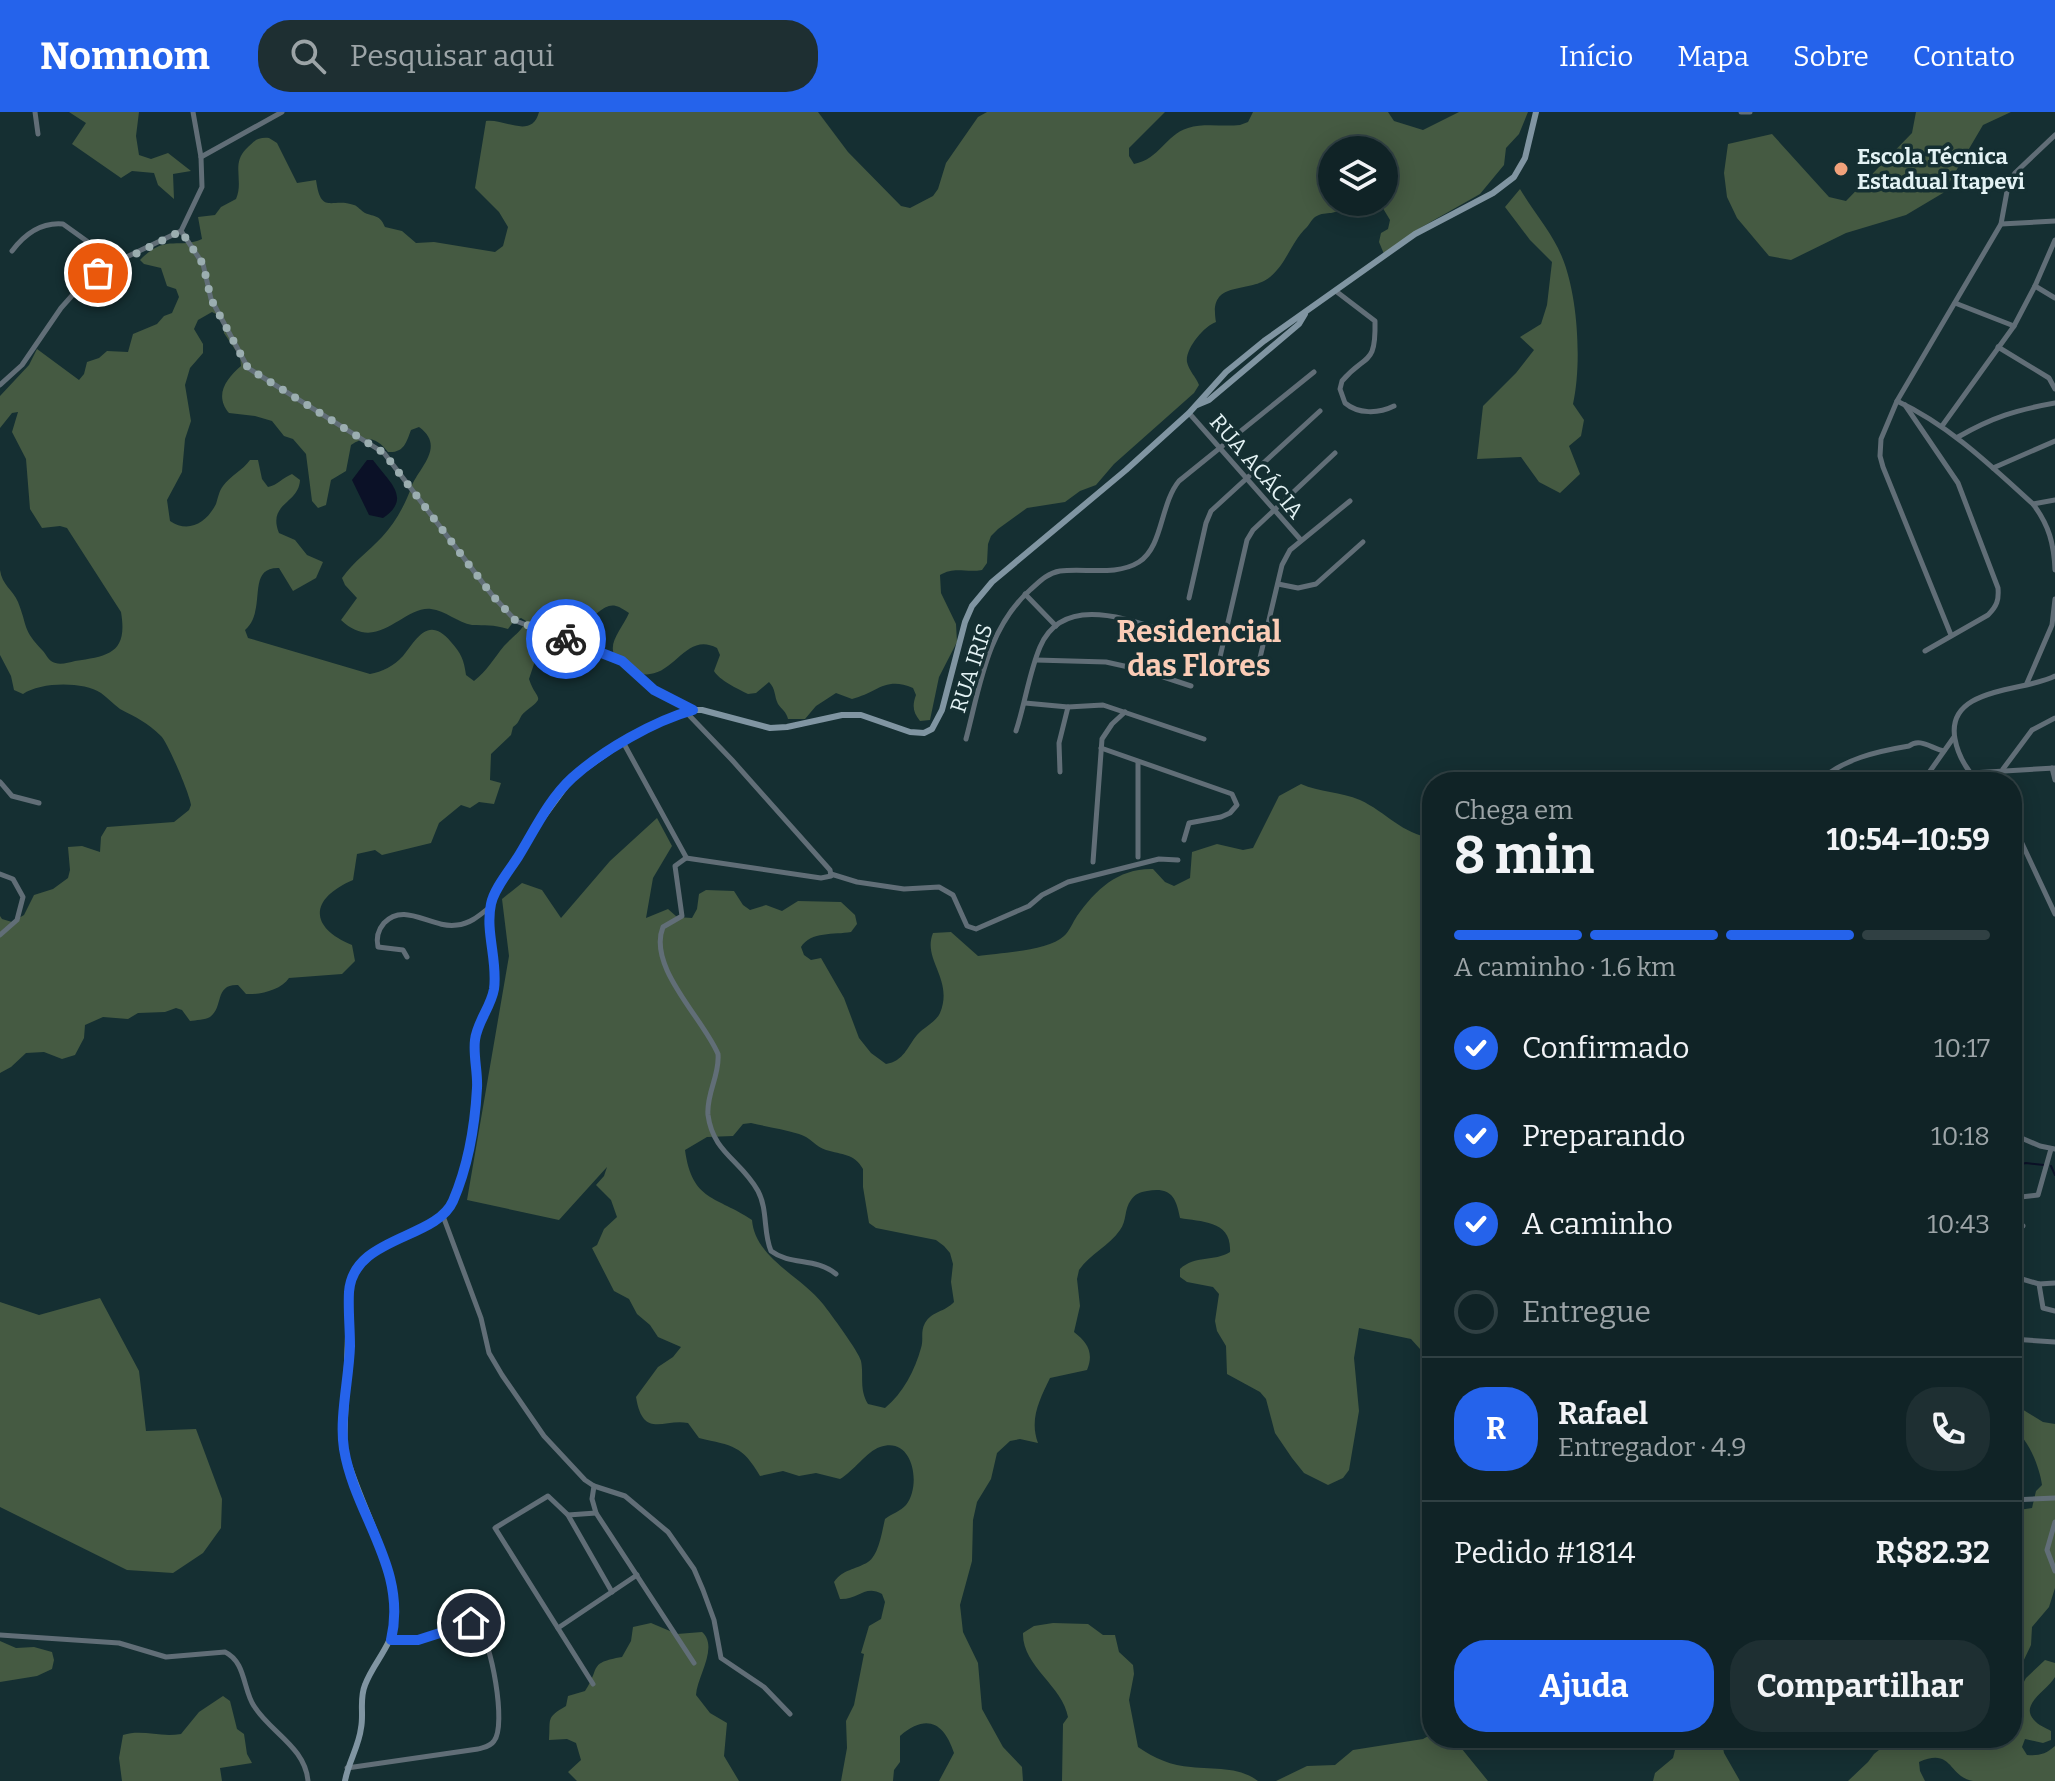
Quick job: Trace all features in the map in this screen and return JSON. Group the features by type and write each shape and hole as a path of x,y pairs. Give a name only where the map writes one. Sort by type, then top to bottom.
{"street":[{"path":"35,112 38,134"},
{"path":"0,385 29,356 73,293 85,281 116,262 181,231 202,187 201,157 193,112"},
{"path":"201,157 282,112"},
{"path":"407,957 403,950 378,947 376,940 380,927 392,916 404,913 458,926 478,917 490,906 512,865 572,778 623,742 660,722 690,711 719,714 770,728 826,717 861,715 910,732 924,733 932,729 942,710 965,622 980,595 992,582 1197,405 1209,400 1299,324 1305,314 1415,234 1493,193 1514,177 1525,158 1536,112"},
{"path":"1741,112 1750,112"},
{"path":"1951,635 1880,456 1881,439 1897,401 2001,224 2008,186 2015,173 2055,135"},
{"path":"2001,224 2055,221"},
{"path":"12,251 28,234 41,227 63,224 116,262"},
{"path":"181,231 203,264 211,299 248,368 384,453 492,595 516,621 622,661 654,690 690,711 831,874 857,882 904,889 939,887 953,895 967,926 976,929 1029,906 1042,895 1068,882 1159,859 1178,860"},
{"path":"1942,426 2014,326 2055,240"},
{"path":"2035,286 2055,298"},
{"path":"1337,292 1375,321 1374,352 1342,381 1342,396 1349,407 1361,411 1384,411 1394,406"},
{"path":"1955,303 2014,326"},
{"path":"1998,347 2049,378 2055,389"},
{"name":"RUA IRIS","path":"966,739 989,650 1005,616 1025,594 1053,573 1111,569 1139,562 1154,546 1170,492 1219,446 1314,372"},
{"path":"1897,401 1958,437 2033,504 2043,517 2054,547 2055,570"},
{"path":"1958,437 2020,408 2055,403"},
{"path":"1905,405 1958,483 1998,588 1999,598 1995,608 1973,624 1925,651"},
{"path":"1189,598 1211,511 1320,411"},
{"name":"RUA ACÁCIA","path":"1189,413 1300,539"},
{"path":"1993,468 2055,441"},
{"path":"1220,657 1244,548 1253,530 1335,453"},
{"path":"2033,504 2055,500"},
{"path":"1259,662 1282,565 1290,550 1350,501"},
{"path":"1278,584 1298,588 1316,584 1363,542"},
{"path":"1025,594 1056,626"},
{"path":"2027,684 2052,625 2055,599"},
{"path":"1016,731 1041,646 1056,626 1075,616 1106,614 1169,632"},
{"path":"1036,660 1106,662 1191,686"},
{"path":"1969,772 1960,757 1954,736 1956,719 1964,707 1979,698 2055,676"},
{"path":"1025,703 1068,707 1103,705 1204,739"},
{"path":"1060,772 1059,743 1068,707"},
{"path":"1093,862 1101,748 1106,732 1125,712"},
{"path":"2003,770 2032,730 2055,718"},
{"path":"1929,772 1954,736"},
{"path":"1830,772 1859,757 1918,741 1944,751"},
{"path":"623,742 686,858"},
{"path":"1101,748 1224,790 1235,797 1237,805 1230,813 1189,823 1184,840"},
{"path":"1138,762 1138,857"},
{"path":"1986,772 2054,768 2055,780"},
{"path":"0,782 12,796 39,803"},
{"path":"2022,843 2055,914"},
{"path":"831,874 826,879 686,858 675,866 682,916 663,927 661,944 667,971 718,1054 719,1063 708,1110 714,1135 722,1151 746,1170 758,1190 771,1251 781,1257 820,1263 836,1274"},
{"path":"0,874 13,879 23,897 17,920 0,935"},
{"path":"345,1781 362,1727 361,1697 391,1640 396,1616 393,1581 349,1469 344,1448 350,1280 362,1262 376,1252 443,1216 456,1192 469,1142 477,1090 475,1039 494,989 490,906"},
{"path":"2022,1138 2053,1149 2038,1195 2022,1197"},
{"path":"443,1216 481,1318 489,1353 544,1436 585,1480 625,1496 668,1532 694,1569 703,1590 714,1620 721,1658 764,1687 790,1714"},
{"path":"2022,1279 2039,1284 2055,1283"},
{"path":"2039,1284 2043,1308 2055,1311"},
{"path":"2022,1340 2055,1342"},
{"path":"594,1486 592,1499 596,1513 694,1663"},
{"path":"593,1684 495,1528 548,1496 568,1515 612,1592"},
{"path":"2022,1500 2055,1498"},
{"path":"568,1515 596,1513"},
{"path":"2055,1522 2047,1550 2055,1571"},
{"path":"558,1628 637,1575"},
{"path":"347,1768 478,1749 490,1745 498,1734 491,1657 486,1638 478,1625 471,1623 418,1640 391,1640"},
{"path":"0,1635 119,1643 166,1657 225,1652 237,1662 253,1705 281,1738 298,1752 308,1781"}],"green space":[{"path":"69,112 139,112 136,136 139,155 151,159 168,153 191,171 173,174 174,199 158,185 154,173 132,171 121,178 72,144 86,123"},
{"path":"539,112 818,112 848,152 901,206 910,208 933,196 946,163 978,117 987,112 1165,112 1129,148 1134,164 1150,157 1180,131 1200,126 1240,125 1248,122 1253,112 1388,112 1394,121 1423,130 1459,112 1528,112 1519,134 1506,148 1504,165 1480,194 1420,228 1384,254 1379,242 1381,233 1388,229 1388,216 1398,216 1398,136 1318,136 1318,216 1270,277 1224,293 1218,299 1216,322 1196,339 1187,357 1199,385 1194,393 1114,464 1096,485 1080,491 1065,502 1027,508 998,529 991,536 987,563 982,570 955,570 940,575 941,593 956,624 957,642 939,677 930,720 920,721 916,715 913,688 895,684 852,699 836,693 816,706 805,719 788,719 769,682 756,693 748,694 716,674 714,671 720,655 717,648 698,645 659,671 644,674 618,660 614,654 614,641 629,613 612,606 601,610 596,614 594,625 597,635 593,638 584,634 576,624 576,605 557,608 546,616 549,648 535,661 529,679 538,700 522,715 511,735 491,754 490,780 501,783 494,804 479,802 470,808 461,805 439,823 431,843 382,855 375,850 357,854 353,880 339,887 322,903 321,921 337,937 352,945 355,961 342,974 289,978 276,989 258,994 246,994 238,985 230,986 222,992 214,1013 203,1019 190,1021 182,1010 176,1008 165,1012 138,1013 128,1019 103,1017 85,1025 84,1038 75,1055 62,1059 44,1052 26,1053 0,1073 0,916 12,922 24,915 34,895 53,889 68,878 68,847 82,846 100,852 101,837 107,827 174,822 191,805 178,769 161,736 101,693 73,685 50,685 23,694 14,690 11,676 0,655 0,570 18,602 28,632 54,663 106,654 118,644 122,626 121,612 67,528 42,528 30,509 26,459 12,432 18,412 12,413 0,428 0,396 29,365 37,349 79,380 87,362 107,351 128,352 133,334 157,324 172,313 179,297 176,289 167,286 161,268 140,260 165,244 202,239 198,217 215,215 221,207 236,199 239,161 256,140 269,138 277,143 297,183 316,180 324,202 355,206 379,218 385,227 402,231 416,243 434,242 495,252 503,246 508,227 499,212 475,188 486,121 530,125","holes":["212,312 223,323 224,333 240,357 241,366 224,388 222,400 225,406 229,413 272,421 284,436 293,439 306,454 312,501 318,508 326,505 331,480 346,471 351,445 371,440 393,452 404,446 411,430 419,427 427,435 430,442 428,458 399,514 382,537 342,578 357,598 341,620 367,633 378,631 420,610 431,609 472,625 508,629 514,621 521,618 526,621 474,681 466,675 457,650 436,630 424,632 392,666 370,674 248,638 245,630 252,622 263,574 279,568 293,591 316,578 323,562 307,555 295,540 279,533 276,523 280,509 295,494 300,480 292,474 268,487 262,479 258,460 250,460 226,482 216,504 202,521 191,526 170,521 167,500 182,472 185,439 191,421 185,385 190,368 203,353 203,344 194,329 198,320"]},
{"path":"1916,112 2011,112 1983,125 1943,193 1906,215 1846,233 1791,260 1769,256 1737,218 1727,197 1724,173 1728,144 1772,134 1829,197 1846,201 1912,133"},
{"path":"1520,189 1558,248 1575,310 1577,370 1573,404 1584,420 1581,436 1569,446 1580,474 1560,493 1539,482 1521,457 1477,459 1483,406 1534,350 1520,337 1541,324 1547,305 1552,262 1530,240 1505,207"},
{"path":"1301,784 1360,800 1422,836 1422,1351 1411,1339 1359,1328 1354,1358 1359,1411 1349,1470 1343,1478 1328,1485 1304,1473 1275,1433 1266,1399 1260,1392 1227,1374 1226,1346 1215,1321 1219,1294 1213,1287 1187,1282 1180,1277 1180,1269 1186,1265 1230,1252 1226,1234 1214,1224 1180,1218 1174,1199 1166,1192 1155,1190 1136,1195 1129,1204 1120,1230 1079,1270 1080,1306 1074,1332 1088,1349 1090,1358 1087,1370 1050,1378 1035,1417 1038,1443 1020,1439 1010,1441 997,1453 991,1479 977,1502 973,1520 972,1561 960,1605 963,1632 978,1663 982,1709 1003,1747 1022,1767 1023,1781 939,1781 954,1753 940,1728 926,1723 900,1736 900,1762 894,1770 893,1781 841,1781 847,1748 846,1721 854,1705 864,1654 861,1653 869,1626 881,1619 885,1602 882,1594 876,1591 840,1599 834,1582 845,1572 872,1559 885,1519 904,1507 911,1496 914,1475 911,1464 900,1448 891,1445 875,1449 840,1479 816,1473 799,1476 783,1471 760,1476 742,1452 699,1438 688,1423 649,1423 639,1410 636,1397 658,1367 681,1347 658,1337 637,1314 629,1299 614,1291 592,1248 597,1245 604,1229 617,1217 611,1200 596,1185 607,1167 559,1220 467,1200 509,956 502,899 522,883 542,890 561,918 610,861 657,818 672,846 653,878 646,918 668,909 677,917 692,918 699,894 706,890 734,891 750,910 766,905 782,911 798,901 841,902 855,915 857,924 851,932 817,936 801,947 804,955 811,960 821,958 844,998 859,1038 871,1053 886,1064 901,1057 917,1035 940,1013 943,990 931,952 933,933 951,932 978,956 1047,945 1064,936 1092,897 1119,876 1153,869 1165,882 1174,886 1190,878 1192,852 1217,844 1243,850 1253,848 1279,796","holes":["743,1124 799,1134 822,1149 856,1160 863,1169 869,1223 876,1228 936,1240 950,1253 954,1302 925,1323 921,1348 912,1373 885,1408 868,1404 859,1356 823,1304 770,1256 761,1245 752,1220 708,1196 700,1189 688,1167 685,1150 707,1137 733,1136"]},
{"path":"100,1298 139,1371 146,1431 196,1429 222,1499 221,1528 203,1553 173,1573 127,1570 0,1507 0,1302 39,1315"},
{"path":"2022,1409 2043,1422 2055,1424 2055,1588 2049,1607 2032,1627 2031,1645 2022,1664 2022,1510 2032,1508 2036,1491 2042,1485 2036,1462 2023,1438"},
{"path":"651,1623 677,1634 702,1632 707,1638 708,1654 696,1695 710,1713 727,1723 724,1756 739,1781 577,1781 568,1772 581,1760 576,1743 567,1739 549,1740 550,1720 566,1706 568,1696 585,1691 599,1664 622,1657 631,1641 633,1627"},
{"path":"1088,1624 1103,1635 1115,1635 1119,1652 1133,1665 1129,1700 1138,1747 1170,1763 1234,1771 1258,1781 1062,1781 1063,1724 1068,1717 1059,1695 1029,1656 1023,1633 1034,1626"},
{"path":"0,1641 16,1648 34,1647 52,1652 52,1669 37,1676 0,1682"},
{"path":"2045,1660 2055,1663 2055,1677 2030,1708 2034,1720 2051,1731 2051,1740 2043,1743 2025,1739 2022,1747 2022,1685"},
{"path":"223,1696 230,1701 237,1729 244,1734 247,1754 252,1763 220,1768 222,1781 122,1781 119,1758 123,1735 181,1734 199,1712"},
{"path":"1422,1739 1422,1748 1461,1748 1488,1781 1276,1781 1307,1766 1335,1765 1353,1750"},
{"path":"2055,1746 2055,1781 1973,1781 1959,1774 1944,1760 1930,1758 1919,1762 1925,1781 1848,1781 1882,1748 2022,1747 2027,1755 2035,1755"},
{"path":"1676,1748 1723,1748 1740,1781 1653,1781 1655,1773 1673,1758"}],"water":[{"path":"367,460 373,460 391,482 397,496 392,511 383,518 369,515 352,480"}],"waterway":[{"path":"2022,1164 2044,1165"},
{"path":"2051,1166 2055,1175"}],"way so far":[{"path":"98,273 181,231 203,264 211,299 248,368 384,453 492,595 516,621 566,639"}],"place":[{"name":"Escola Técnica Estadual Itapevi","path":"1841,169"}],"district":[{"name":"Residencial das Flores","path":"1199,649"}],"route":[{"path":"471,1623 418,1640 391,1640 396,1616 393,1581 349,1469 344,1448 350,1280 362,1262 376,1252 443,1216 456,1192 474,1118 478,1067 475,1039 494,989 494,950 489,917 495,894 539,823 572,778 644,730 693,710 654,690 622,661 566,639"}]}
